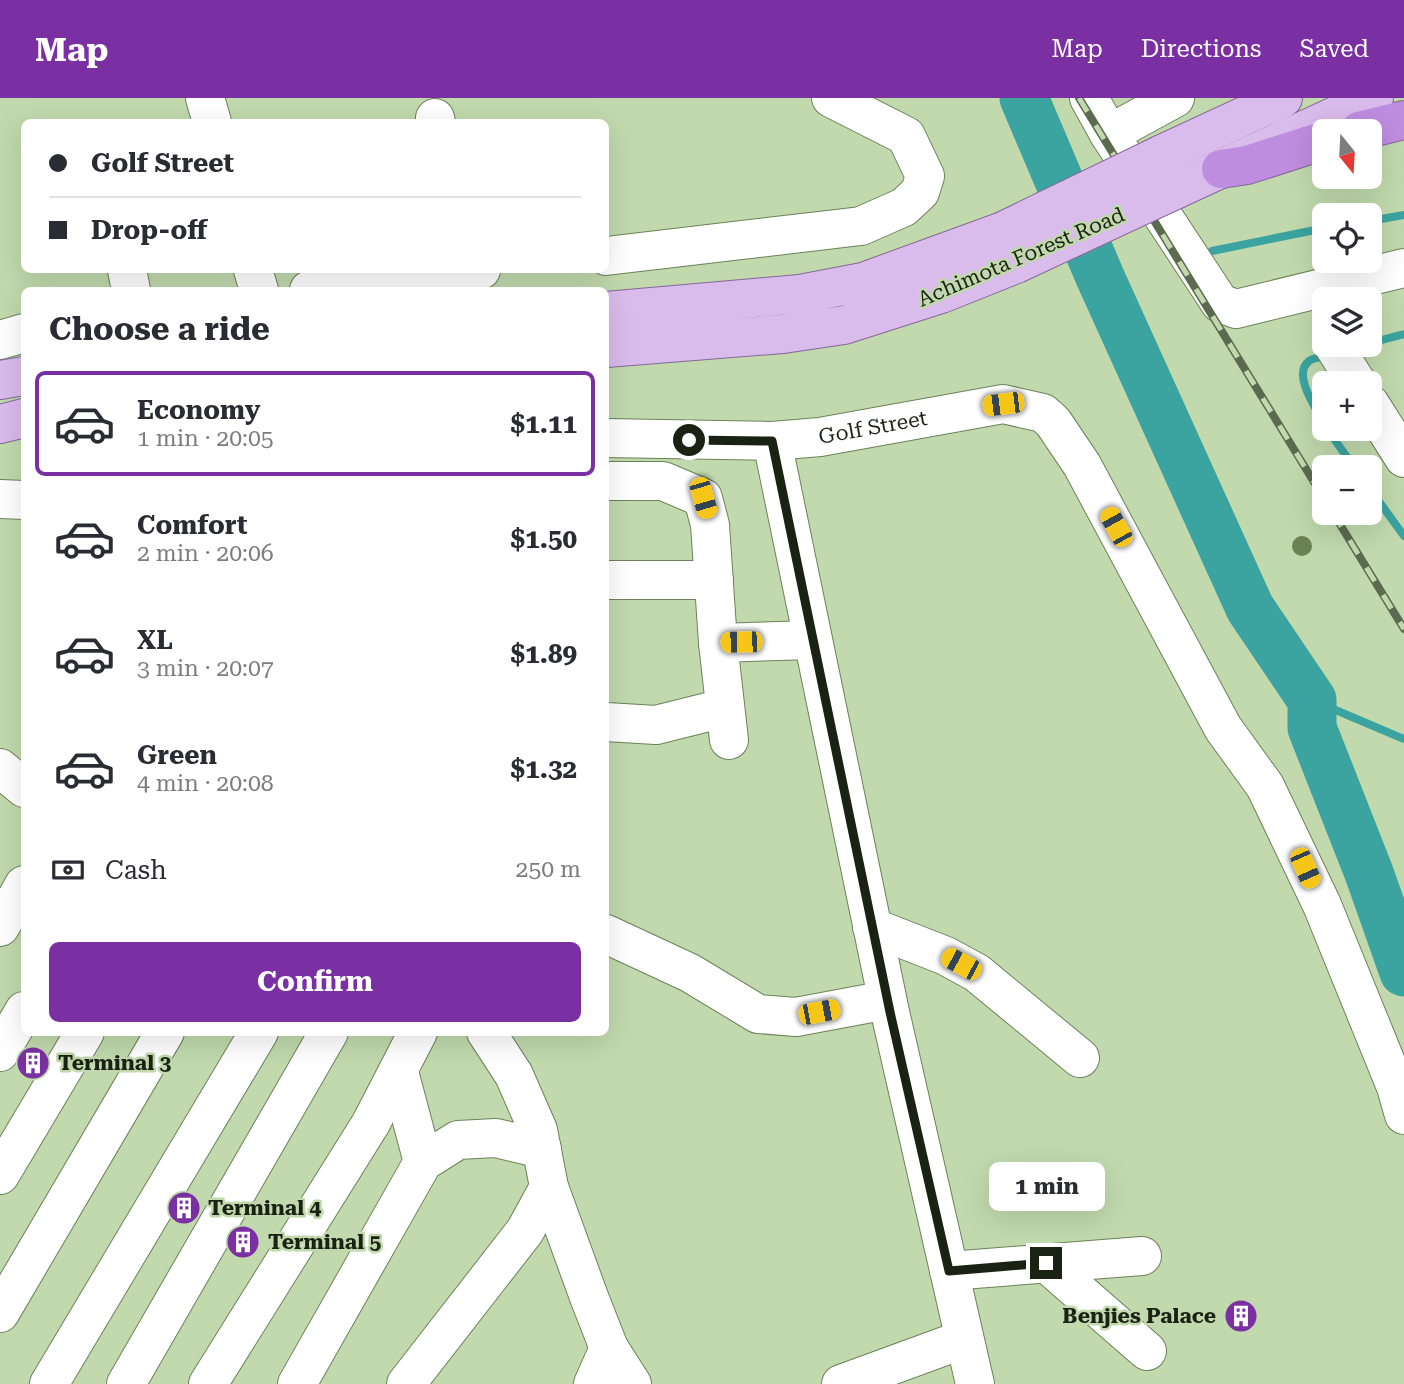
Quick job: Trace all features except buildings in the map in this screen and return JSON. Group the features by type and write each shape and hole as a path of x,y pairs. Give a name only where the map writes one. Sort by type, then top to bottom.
{"highway":[{"path":"1382,125 1404,120"},
{"path":"1221,169 1247,165 1312,145"}],"main road":[{"name":"Achimota Forest Road","path":"609,348 783,334 844,325 942,295 1010,248 1160,155 1283,98"},
{"name":"Achimota Forest Road","path":"609,311 800,294 1010,248 1177,190 1374,98"},
{"path":"0,380 21,376"},
{"path":"0,424 21,419"}],"street":[{"path":"205,98 211,119"},
{"path":"609,256 861,226 904,207 920,192 925,176 906,136 831,98"},
{"path":"1089,98 1109,134 1220,303 1236,309 1404,268"},
{"path":"1109,134 1175,98"},
{"path":"335,287 455,273"},
{"path":"1301,295 1312,312"},
{"path":"0,340 21,334"},
{"name":"Golf Street","path":"609,438 772,441 871,428 1003,404 1044,413 1054,422 1082,465 1223,728 1265,786 1322,905 1396,1087 1404,1115"},
{"path":"1382,423 1404,458"},
{"path":"772,441 887,1000 975,1384"},
{"path":"609,481 663,481 703,498 710,525 726,724 609,722"},
{"path":"0,499 21,500"},
{"path":"609,580 714,580"},
{"path":"718,643 812,640"},
{"path":"0,768 21,786"},
{"path":"0,874 21,882"},
{"path":"0,927 21,888"},
{"path":"872,927 946,956 977,973 1080,1058"},
{"path":"609,935 690,973 758,1014 796,1017 887,1000"},
{"path":"0,1052 21,1016"},
{"path":"0,1175 83,1036"},
{"path":"0,1312 163,1036"},
{"path":"50,1384 257,1036"},
{"path":"126,1384 327,1036"},
{"path":"208,1384 371,1123 416,1036"},
{"path":"489,1036 514,1075 538,1130 550,1187 609,1348 632,1384"},
{"path":"399,1072 423,1162"},
{"path":"297,1384 423,1162 458,1140 496,1138 542,1149"},
{"path":"406,1384 525,1231 550,1187"},
{"path":"949,1271 1142,1256"},
{"path":"1046,1263 1147,1351"},
{"path":"841,1384 964,1339"},
{"path":"593,1384 609,1348"}],"waterway":[{"path":"1024,98 1100,277 1250,608 1312,700 1312,728 1369,873 1404,972"},
{"path":"1382,219 1404,215"},
{"path":"1212,251 1312,231"},
{"path":"1382,340 1404,334"},
{"path":"1312,401 1304,384 1304,367 1309,361 1320,357"},
{"path":"1336,441 1345,455"},
{"path":"1382,506 1404,536"},
{"path":"1312,700 1404,739"}],"railway":[{"path":"1079,98 1312,479"},
{"path":"1340,525 1404,629"}],"place":[{"name":"Terminal 3","path":"33,1063"},
{"name":"Terminal 4","path":"184,1208"},
{"name":"Terminal 5","path":"243,1242"},
{"name":"Benjies Palace","path":"1241,1316"}],"route":[{"path":"689,440 772,441 890,1012 949,1271 1046,1263"}]}
